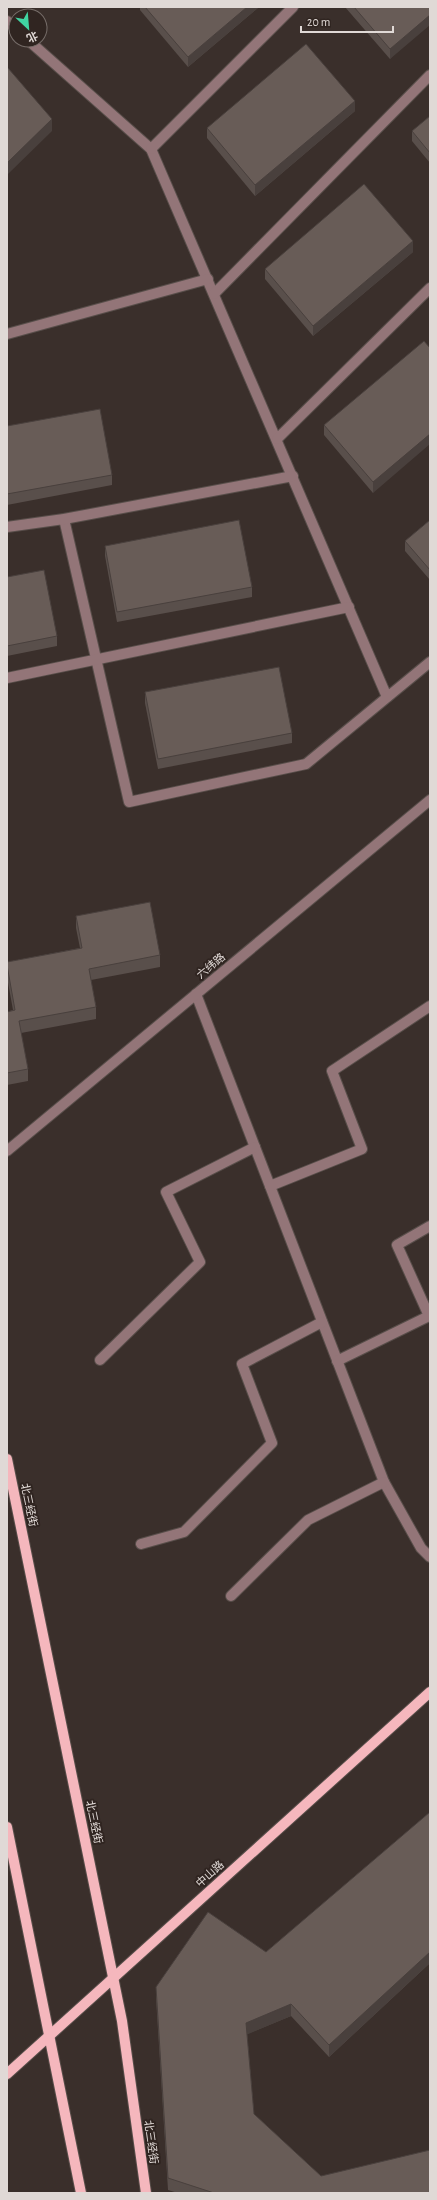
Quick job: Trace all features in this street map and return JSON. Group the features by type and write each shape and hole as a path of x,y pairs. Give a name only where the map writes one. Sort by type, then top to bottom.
{"main road":[{"name":"北三经街","path":"7,1459 114,1978 122,2021 146,2193"},
{"name":"中山路","path":"7,2074 430,1692"},
{"path":"7,1827 81,2193"}],"street":[{"path":"151,149 293,7"},
{"path":"37,48 151,149 387,697"},
{"path":"214,294 430,75"},
{"path":"7,334 208,279"},
{"path":"277,439 430,288"},
{"path":"7,527 64,519 293,476"},
{"path":"64,519 129,802 306,764 430,662"},
{"path":"7,678 348,607"},
{"name":"六纬路","path":"7,1151 430,800"},
{"path":"196,994 384,1482 422,1548 430,1557"},
{"path":"270,1186 362,1149 332,1071 430,1006"},
{"path":"100,1360 200,1262 166,1192 255,1147"},
{"path":"337,1361 429,1316 397,1244 430,1226"},
{"path":"141,1544 184,1532 272,1443 242,1364 322,1322"},
{"path":"230,1596 308,1520 384,1482"}],"building":[{"path":"145,7 247,7 188,57"},
{"path":"354,7 430,7 430,15 390,49"},
{"path":"306,44 355,101 255,185 207,128"},
{"path":"8,68 52,119 7,163 7,70"},
{"path":"430,116 430,153 412,131"},
{"path":"364,184 413,241 313,326 265,269"},
{"path":"424,341 430,348 430,434 373,482 324,425"},
{"path":"100,409 112,475 7,494 7,426"},
{"path":"239,520 252,587 117,612 105,546"},
{"path":"430,520 430,570 405,541"},
{"path":"44,570 57,636 7,646 7,577"},
{"path":"279,667 292,733 158,759 145,692"},
{"path":"150,902 160,955 89,969 96,1007 19,1021 28,1069 7,1073 7,1012 15,1010 7,962 82,948 76,916"},
{"path":"430,1812 430,1952 329,2045 291,2004 246,2023 254,2114 321,2176 430,2150 430,2193 214,2193 168,2178 156,1987 208,1912 266,1952"}]}
